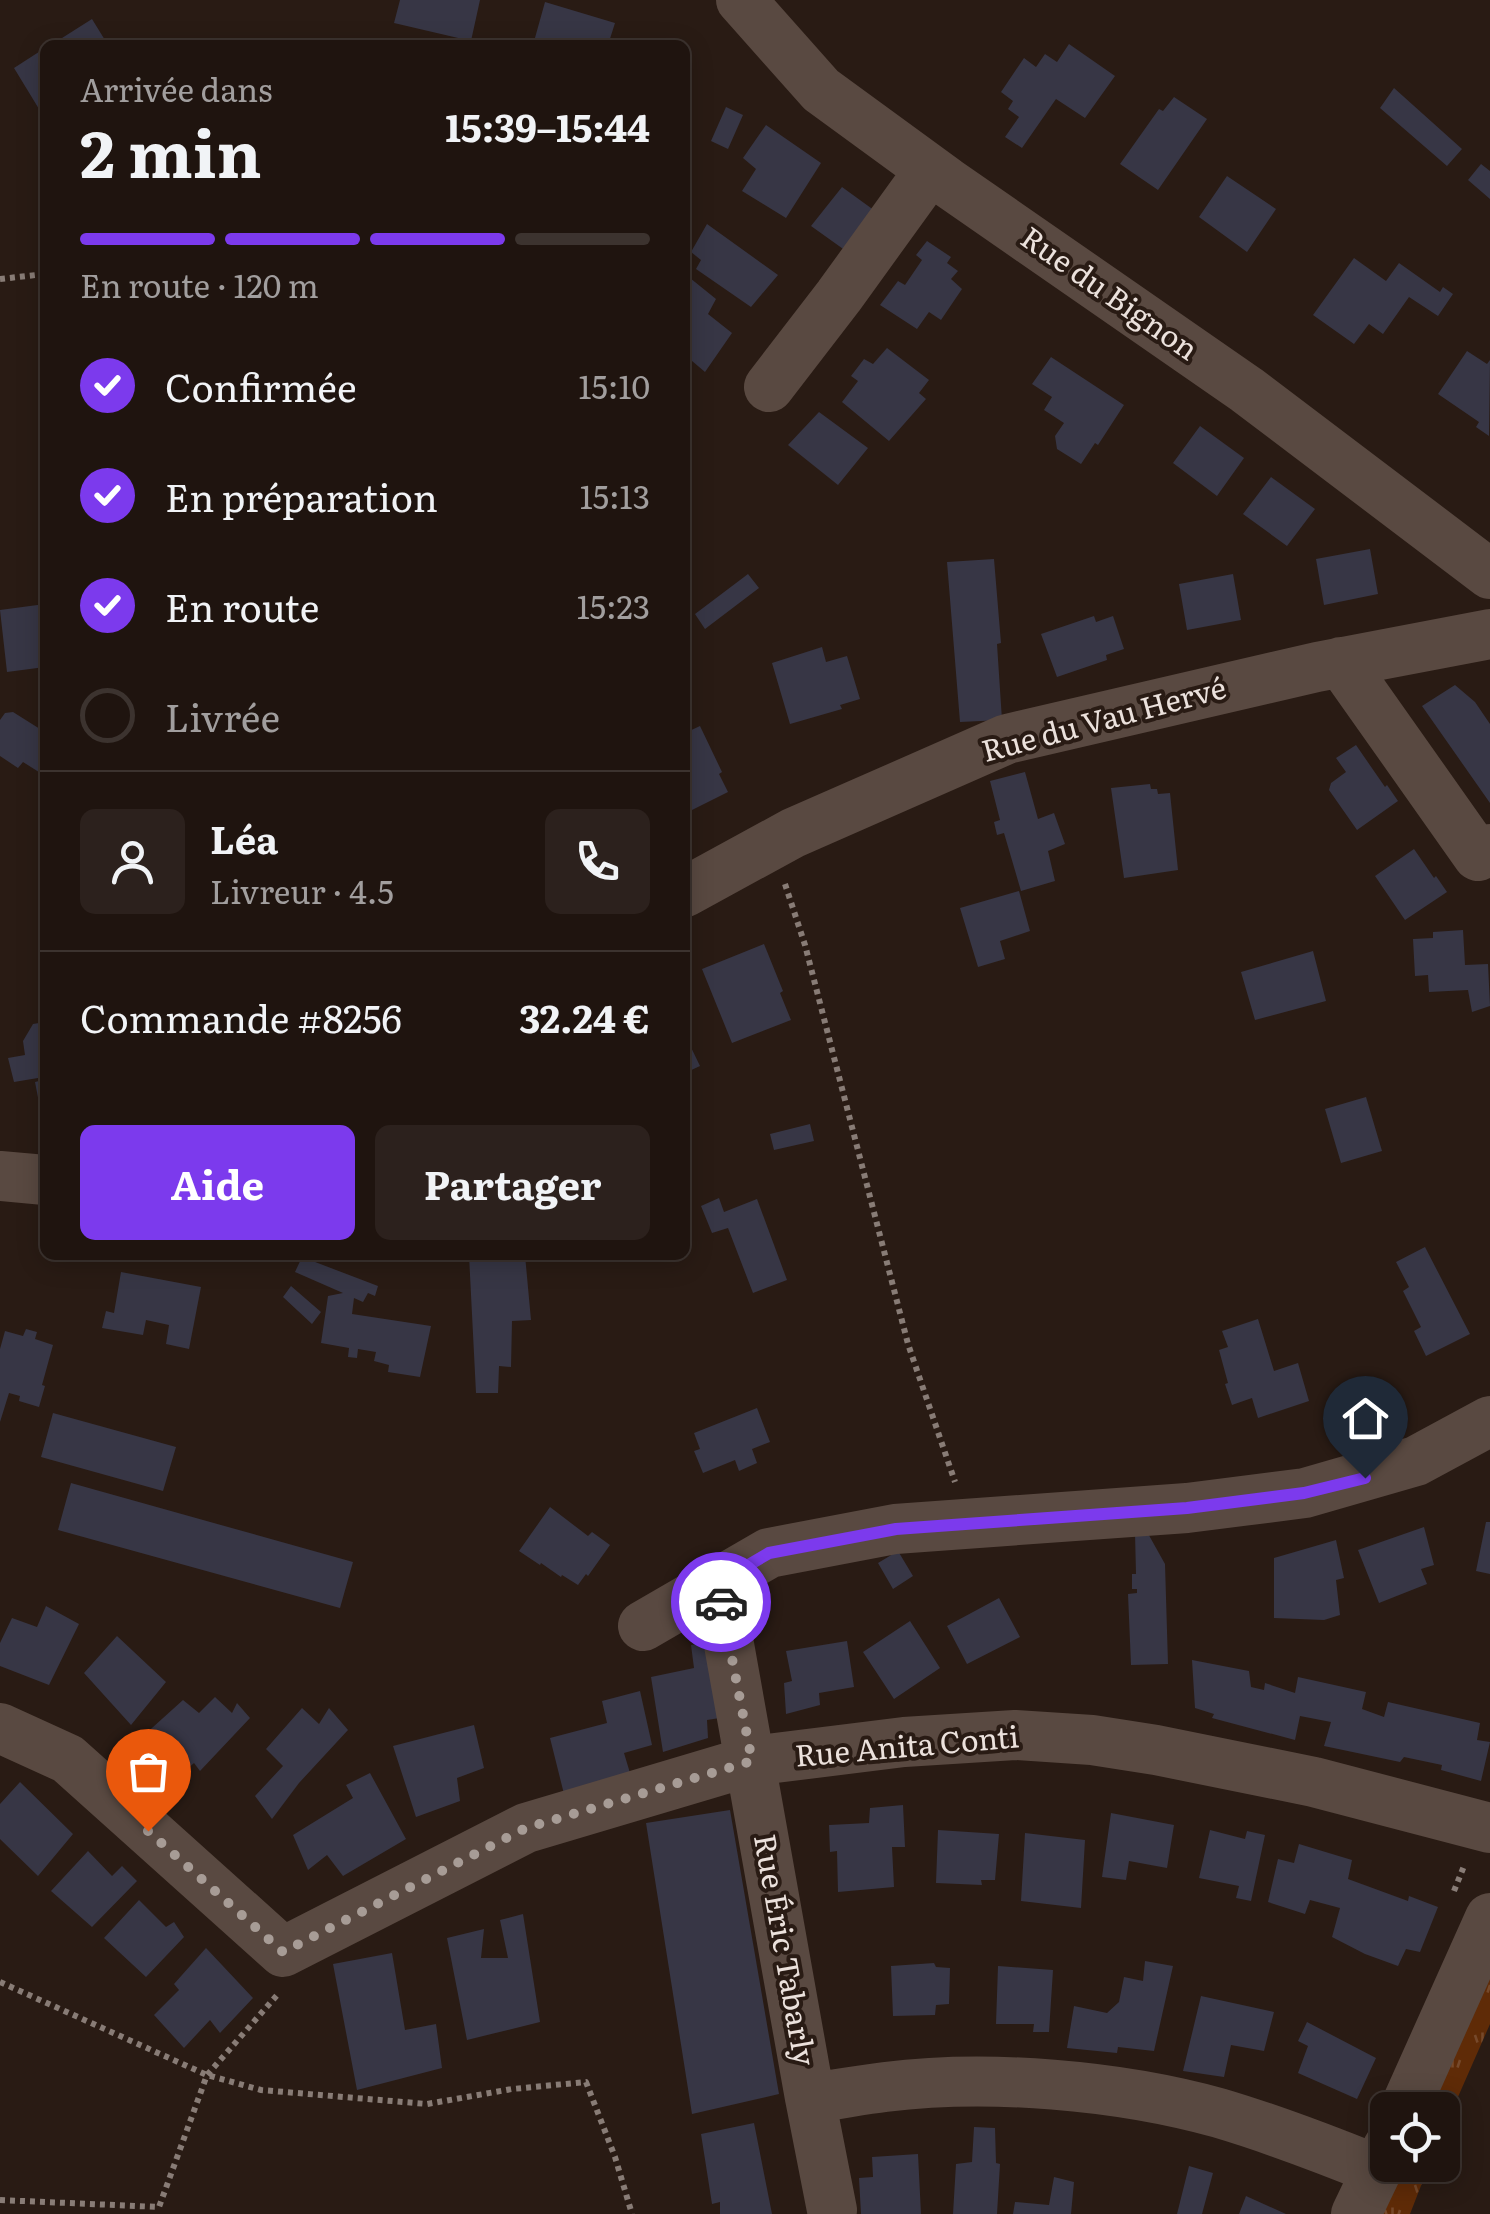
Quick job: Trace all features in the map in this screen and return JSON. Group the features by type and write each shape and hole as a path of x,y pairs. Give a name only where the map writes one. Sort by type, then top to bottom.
{"street":[{"name":"Rue du Bignon","path":"741,0 821,90 1247,390 1490,574"},
{"path":"768,387 930,170"},
{"name":"Rue du Vau Hervé","path":"690,889 767,846 1006,739 1341,662 1490,634"},
{"path":"1341,662 1478,856 1490,849"},
{"path":"0,1176 40,1180"},
{"path":"643,1626 769,1553 896,1529 1187,1508 1304,1493 1416,1461 1490,1422"},
{"name":"Rue Éric Tabarly","path":"718,1583 810,2098 888,2086 963,2082 1040,2084 1126,2094 1216,2112 1283,2134 1370,2175"},
{"path":"0,1728 68,1759 283,1952"},
{"name":"Rue Anita Conti","path":"283,1952 526,1828 752,1761 904,1742 1014,1736 1092,1740 1314,1782 1490,1828"},
{"path":"1412,2092 1490,1918"},
{"path":"810,2098 832,2210"}],"path":[{"path":"0,279 40,275"},
{"path":"767,846 789,892 908,1344 969,1523"},
{"path":"0,2200 159,2207 207,2075 288,1984 283,1952"},
{"path":"0,1982 207,2075 261,2090 427,2104 512,2089 586,2082 632,2214"},
{"path":"115,2214 116,2204"}],"green space":[{"path":"1490,1951 1490,2024 1460,2092 1428,2092"},
{"path":"1388,2182 1422,2182 1410,2214 1374,2214"}],"building":[{"path":"400,0 480,0 471,40 394,23"},
{"path":"545,2 615,23 610,40 534,40"},
{"path":"92,19 105,40 59,40"},
{"path":"1069,44 1115,76 1085,118 1056,99 1022,148 1005,137 1019,117 1008,109 1013,101 1001,92 1024,58 1036,67 1045,54 1057,62"},
{"path":"40,51 39,109 14,68"},
{"path":"1394,88 1462,149 1447,166 1380,108"},
{"path":"1174,97 1207,119 1158,190 1120,164 1159,109 1163,111"},
{"path":"726,107 743,115 728,149 711,141"},
{"path":"766,125 821,163 786,218 742,191 756,169 743,158"},
{"path":"1481,164 1490,171 1490,199 1468,180"},
{"path":"1227,176 1276,209 1247,252 1199,217"},
{"path":"842,187 882,216 853,256 811,226"},
{"path":"707,224 778,275 751,307 696,269 701,260 691,252"},
{"path":"927,241 951,257 947,263 958,271 951,279 962,289 941,320 929,312 917,329 880,305 898,281 905,285 922,260 916,255"},
{"path":"1354,258 1386,281 1399,263 1440,292 1443,287 1453,294 1438,316 1409,297 1383,334 1369,324 1354,344 1313,315"},
{"path":"690,278 716,299 708,314 732,333 705,372 690,359"},
{"path":"887,348 929,380 919,393 926,399 889,441 842,402 858,381 851,376 864,359 873,364"},
{"path":"1467,351 1487,364 1490,360 1489,436 1476,427 1479,422 1438,394"},
{"path":"1051,357 1124,405 1081,464 1057,449 1055,436 1064,423 1044,410 1052,397 1032,384"},
{"path":"819,412 868,448 838,485 788,445"},
{"path":"1200,426 1244,458 1217,496 1173,463"},
{"path":"1271,477 1315,509 1287,546 1243,514"},
{"path":"1370,549 1378,594 1324,605 1316,559"},
{"path":"994,559 1002,720 960,722 947,562"},
{"path":"748,574 759,588 705,629 695,614"},
{"path":"1233,574 1241,620 1187,630 1179,584"},
{"path":"40,605 40,668 7,672 0,610"},
{"path":"1094,616 1096,622 1113,616 1124,649 1106,655 1107,660 1057,677 1041,634"},
{"path":"822,647 826,662 847,656 860,699 840,705 842,709 790,724 772,663"},
{"path":"1455,685 1475,702 1490,724 1490,803 1422,706"},
{"path":"13,712 40,729 40,773 23,762 18,768 0,756 0,720 5,713"},
{"path":"700,726 728,792 690,811 690,731"},
{"path":"1356,745 1398,801 1357,830 1329,790 1331,783 1346,772 1336,758"},
{"path":"1025,772 1038,819 1054,813 1065,844 1048,851 1055,881 1021,891 1004,833 997,835 994,822 1000,820 990,781"},
{"path":"1150,784 1158,794 1170,793 1178,870 1124,878 1111,788"},
{"path":"1414,849 1447,892 1405,920 1375,876"},
{"path":"1019,891 1030,931 1000,941 1005,959 978,967 960,908"},
{"path":"1463,930 1465,965 1488,964 1490,1006 1472,1012 1468,990 1429,992 1428,975 1415,976 1413,939 1433,938 1433,932"},
{"path":"764,944 791,1020 732,1043 702,969"},
{"path":"1313,951 1326,1001 1255,1020 1241,972"},
{"path":"40,1023 40,1108 35,1082 38,1078 14,1082 8,1058 25,1055 23,1041 33,1024"},
{"path":"690,1045 700,1066 690,1071"},
{"path":"1366,1097 1382,1151 1341,1163 1325,1109"},
{"path":"810,1124 814,1141 774,1150 770,1134"},
{"path":"719,1198 724,1212 757,1199 787,1280 753,1293 728,1228 712,1233 701,1206"},
{"path":"1425,1247 1470,1334 1426,1356 1414,1331 1421,1327 1403,1291 1409,1287 1396,1262"},
{"path":"301,1260 310,1260 378,1286 375,1296 368,1293 363,1302 354,1298 352,1314 431,1326 420,1377 388,1372 389,1365 374,1361 376,1352 358,1349 357,1358 348,1357 349,1348 321,1343 328,1296 343,1293 295,1272"},
{"path":"469,1260 525,1260 531,1320 512,1321 511,1367 499,1366 498,1393 476,1393"},
{"path":"121,1272 201,1287 189,1349 166,1344 169,1325 146,1320 143,1335 102,1328 106,1311 114,1313"},
{"path":"291,1286 321,1312 312,1324 283,1297"},
{"path":"1258,1319 1274,1371 1298,1363 1309,1401 1258,1418 1252,1398 1232,1405 1219,1350 1228,1347 1222,1331"},
{"path":"26,1329 37,1332 35,1339 53,1345 42,1385 45,1386 39,1407 19,1401 20,1396 9,1393 0,1422 0,1349 5,1331 23,1336"},
{"path":"757,1408 770,1442 752,1449 757,1463 739,1471 735,1460 703,1473 694,1451 700,1449 694,1433"},
{"path":"53,1413 176,1447 163,1491 41,1457"},
{"path":"71,1483 353,1562 340,1608 58,1530"},
{"path":"550,1507 588,1536 592,1532 610,1545 578,1585 519,1551"},
{"path":"1486,1522 1490,1522 1490,1574 1476,1571"},
{"path":"1424,1527 1434,1565 1421,1569 1427,1584 1379,1603 1358,1550"},
{"path":"1146,1530 1165,1564 1168,1664 1131,1665 1128,1594 1137,1593 1137,1589 1132,1589 1132,1574 1136,1574 1135,1533"},
{"path":"1336,1540 1344,1578 1336,1580 1340,1615 1324,1620 1274,1618 1274,1558"},
{"path":"898,1551 913,1576 893,1589 878,1563"},
{"path":"999,1598 1020,1637 967,1664 947,1626"},
{"path":"46,1606 79,1624 49,1685 0,1666 0,1643 12,1618 37,1627"},
{"path":"910,1621 940,1668 894,1699 863,1652"},
{"path":"117,1636 166,1682 131,1725 84,1673"},
{"path":"847,1641 854,1687 819,1693 820,1705 786,1714 784,1683 792,1681 786,1651"},
{"path":"710,1642 726,1717 707,1720 708,1738 663,1752 651,1677 694,1668 691,1645"},
{"path":"1192,1660 1249,1671 1251,1687 1264,1690 1265,1683 1295,1693 1298,1677 1366,1692 1362,1709 1384,1717 1388,1702 1480,1723 1477,1740 1490,1742 1481,1781 1441,1770 1442,1765 1404,1757 1400,1762 1324,1746 1331,1722 1300,1716 1295,1740 1212,1718 1214,1714 1195,1708"},
{"path":"640,1691 652,1745 624,1753 630,1773 564,1794 550,1738 607,1723 602,1701"},
{"path":"215,1697 232,1713 237,1703 250,1718 200,1771 194,1763 167,1787 132,1746 183,1700 199,1713"},
{"path":"302,1708 319,1724 329,1708 348,1730 272,1819 255,1796 283,1766 266,1749"},
{"path":"474,1725 484,1768 457,1778 460,1801 416,1817 393,1746"},
{"path":"370,1773 406,1839 343,1876 327,1855 308,1870 293,1835 353,1798 346,1785"},
{"path":"20,1782 73,1834 38,1876 0,1839 0,1804"},
{"path":"903,1805 905,1847 892,1847 894,1887 838,1892 837,1851 830,1852 829,1825 869,1823 870,1808"},
{"path":"730,1810 779,2094 692,2114 646,1823"},
{"path":"1111,1813 1174,1825 1167,1868 1129,1861 1126,1880 1102,1877"},
{"path":"938,1830 999,1834 995,1880 981,1880 982,1885 936,1883"},
{"path":"1210,1830 1245,1839 1247,1831 1265,1835 1251,1901 1236,1898 1239,1886 1199,1878"},
{"path":"1025,1833 1085,1840 1081,1908 1021,1901"},
{"path":"1299,1844 1352,1860 1348,1879 1408,1901 1409,1896 1438,1907 1420,1952 1406,1949 1398,1966 1332,1937 1340,1908 1310,1900 1305,1914 1268,1902 1278,1859 1294,1863"},
{"path":"88,1851 112,1876 122,1866 137,1881 92,1927 51,1891"},
{"path":"139,1900 166,1927 174,1922 184,1937 146,1977 104,1938"},
{"path":"523,1914 540,2022 467,2040 447,1938 484,1929 481,1958 508,1958 500,1920"},
{"path":"206,1948 253,1998 220,2033 210,2020 184,2048 154,2015 179,1990 174,1984"},
{"path":"392,1953 405,2030 436,2024 442,2068 357,2090 333,1964"},
{"path":"1145,1961 1173,1966 1154,2051 1118,2047 1117,2053 1067,2048 1074,2006 1107,2013 1119,2002 1124,1977 1143,1981"},
{"path":"934,1963 936,1967 950,1968 949,2004 936,2005 935,2015 893,2016 891,1966"},
{"path":"998,1966 1053,1970 1049,2032 1033,2032 1034,2024 996,2024"},
{"path":"1201,1996 1274,2012 1264,2051 1231,2045 1224,2077 1183,2071"},
{"path":"1307,2022 1376,2058 1357,2099 1298,2073 1308,2046 1298,2041"},
{"path":"754,2123 772,2214 720,2214 720,2202 712,2204 701,2134"},
{"path":"974,2127 995,2128 996,2163 1000,2164 997,2214 953,2214 956,2164 972,2162"},
{"path":"918,2154 921,2214 861,2214 859,2178 873,2177 872,2157"},
{"path":"1189,2166 1213,2173 1202,2214 1177,2214"},
{"path":"1054,2177 1074,2182 1071,2214 1013,2214 1015,2202 1049,2205"},
{"path":"1246,2196 1286,2214 1239,2214"}],"way so far":[{"path":"148,1831 283,1952 526,1828 752,1761 721,1602"}],"route":[{"path":"721,1602 718,1583 769,1553 800,1547 896,1529 1187,1508 1304,1493 1365,1478"}]}
